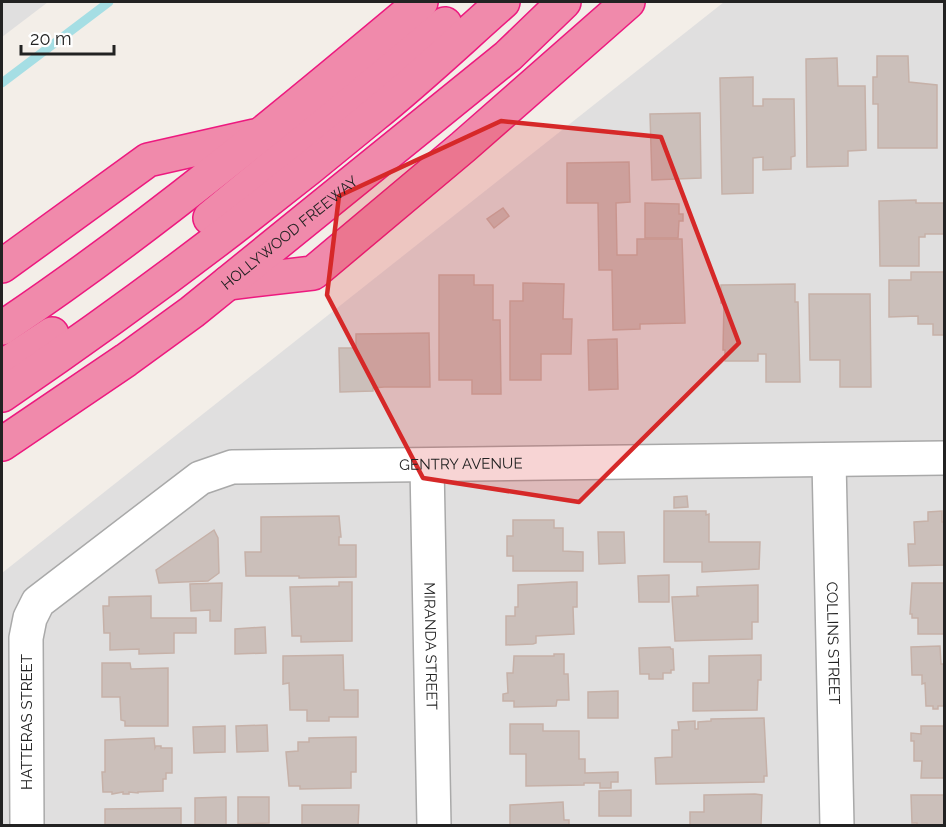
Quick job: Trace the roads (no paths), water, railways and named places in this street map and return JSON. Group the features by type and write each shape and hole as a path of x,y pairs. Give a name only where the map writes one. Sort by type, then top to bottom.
{"highway":[{"path":"2,328 149,224 264,133 421,2"},
{"path":"2,367 112,291 204,223 472,2"},
{"path":"2,395 84,339 214,243 375,115 503,2"},
{"name":"HOLLYWOOD FREEWAY","path":"2,444 126,360 228,283 508,56 564,2"},
{"path":"228,283 314,273 463,147 628,2"},
{"path":"2,266 148,160 264,133"}],"street":[{"name":"GENTRY AVENUE","path":"30,618 38,603 200,478 232,467 945,458"},
{"name":"COLLINS STREET","path":"829,461 837,825"},
{"name":"MIRANDA STREET","path":"427,466 434,825"},
{"name":"HATTERAS STREET","path":"27,825 26,638 30,618"}],"waterway":[{"path":"2,83 109,2"}]}
